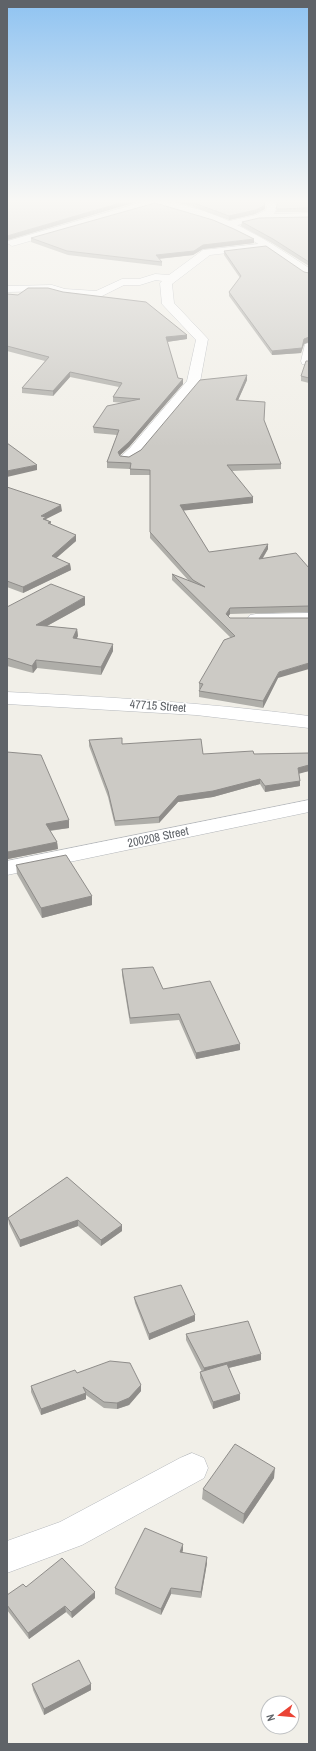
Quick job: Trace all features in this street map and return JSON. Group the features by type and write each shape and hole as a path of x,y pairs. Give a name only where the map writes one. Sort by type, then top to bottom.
{"street":[{"path":"7,289 52,288 63,292 98,295 121,283"},
{"path":"126,458 135,451 193,382 202,339 168,304 166,283"},
{"path":"309,348 307,361 309,361"},
{"path":"244,619 309,618"},
{"name":"47715 Street","path":"7,698 168,706 257,714 309,722"},
{"path":"289,719 309,709"},
{"name":"200208 Street","path":"7,868 309,806"},
{"path":"7,1557 70,1534 192,1468"}],"building":[{"path":"236,283 309,283 309,337 304,339 302,348 272,351 229,292"},
{"path":"28,288 48,288 63,292 146,302 187,335 166,337 178,378 183,379 129,442 118,452 120,456 129,457 141,450 200,380 247,375 236,400 265,402 264,420 281,464 227,465 253,497 180,505 209,552 268,544 259,559 296,553 309,568 309,606 230,608 226,614 230,618 309,618 309,663 279,672 263,701 199,691 203,684 199,683 224,640 235,636 172,574 205,587 193,580 150,532 150,470 130,469 131,463 107,462 119,430 93,427 107,406 140,399 113,397 122,383 70,372 53,391 22,388 49,357 7,346 7,294 18,295"},
{"path":"306,361 309,361 309,378 301,376"},
{"path":"7,443 37,465 7,471"},
{"path":"7,487 61,505 41,516 46,517 43,519 51,522 48,523 76,535 52,556 70,564 23,587 7,581"},
{"path":"51,584 85,597 36,625 77,629 73,638 113,644 101,667 36,660 32,666 7,658 7,607"},
{"path":"122,738 122,744 201,739 203,754 253,751 254,754 309,753 309,765 298,768 300,781 265,786 260,779 213,791 178,796 159,817 115,821 108,791 89,740"},
{"path":"7,752 41,755 69,820 46,824 57,842 8,852"},
{"path":"66,855 92,896 41,908 16,865"},
{"path":"153,967 163,989 210,981 240,1044 196,1053 179,1014 130,1018 122,969"},
{"path":"67,1177 122,1225 101,1240 78,1220 20,1240 8,1218"},
{"path":"181,1285 195,1315 149,1334 134,1297"},
{"path":"248,1321 261,1354 204,1368 186,1334"},
{"path":"110,1361 130,1363 141,1385 129,1398 117,1403 104,1402 83,1387 86,1393 41,1409 31,1386 75,1370 77,1373"},
{"path":"227,1364 240,1394 213,1402 200,1372"},
{"path":"235,1444 275,1468 244,1514 203,1489"},
{"path":"145,1528 183,1544 180,1552 207,1557 201,1592 171,1588 161,1609 115,1588"},
{"path":"62,1558 95,1592 71,1612 65,1606 28,1633 7,1605 7,1595 23,1584 26,1587"},
{"path":"79,1660 91,1684 44,1709 32,1684"}]}
